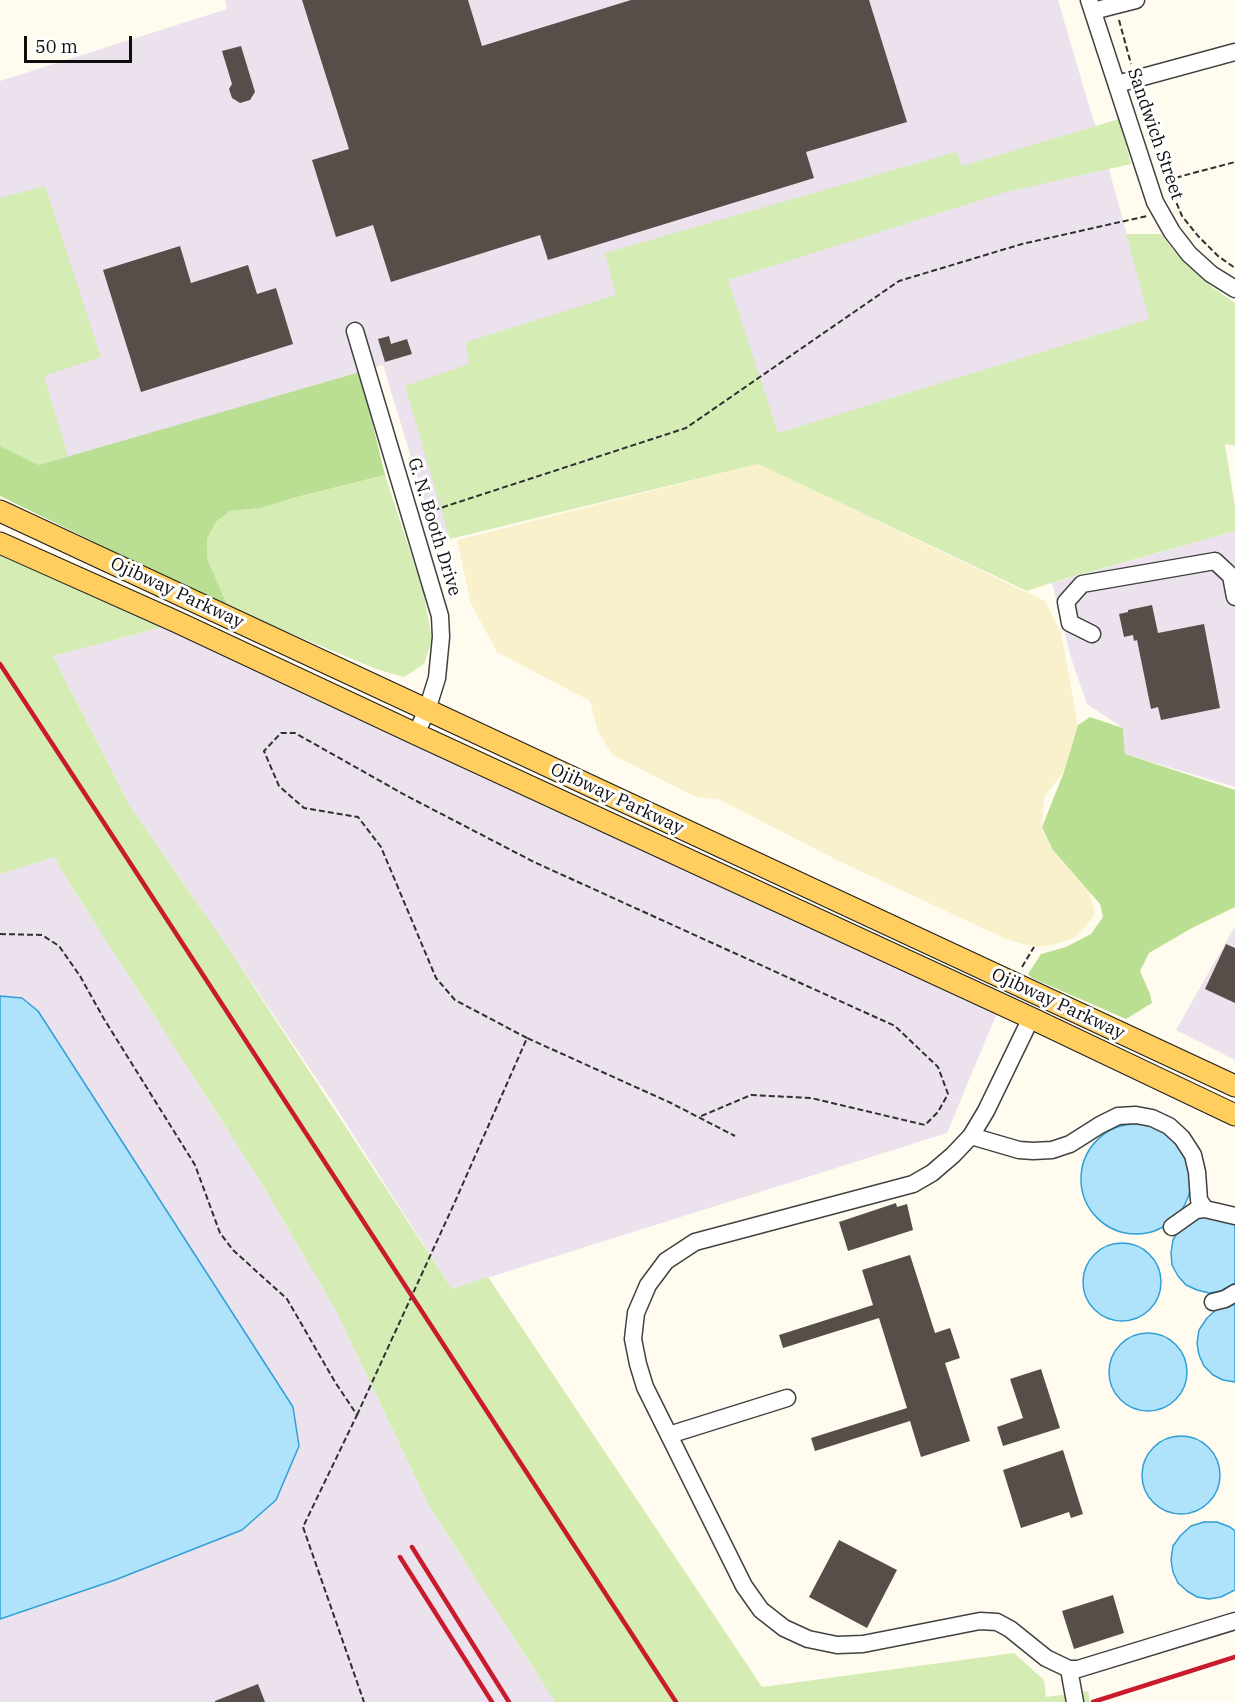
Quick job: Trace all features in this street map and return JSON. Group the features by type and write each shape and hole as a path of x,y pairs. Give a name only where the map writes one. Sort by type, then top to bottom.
{"main road":[{"name":"Ojibway Parkway","path":"0,511 1235,1086"},
{"name":"Ojibway Parkway","path":"0,543 177,622 1235,1114"}],"street":[{"path":"1091,6 1115,5 1136,0"},
{"name":"Sandwich Street","path":"1091,6 1152,194 1161,213 1189,254 1211,274 1235,289"},
{"path":"1117,84 1235,52"},
{"name":"G. N. Booth Drive","path":"355,331 440,616 441,637 437,678 416,735"},
{"path":"1092,634 1070,623 1066,602 1082,584 1215,561 1231,576 1235,597"},
{"path":"1017,985 1025,1016 986,1111 971,1136 932,1173 913,1184 695,1242 666,1262 648,1285 636,1314 633,1339 645,1387 744,1586 761,1610 784,1628 808,1639 837,1645 863,1644 980,1620 998,1622 1046,1659 1069,1669 1078,1669 1235,1621"},
{"path":"971,1136 1019,1150 1052,1150 1070,1144 1118,1116 1136,1115 1152,1118 1170,1126 1182,1138 1193,1155 1199,1200 1204,1209"},
{"path":"1172,1227 1196,1210 1204,1209 1235,1216"},
{"path":"1213,1302 1235,1293"},
{"path":"669,1435 787,1398"},
{"path":"1069,1669 1075,1702"}],"path":[{"path":"1115,5 1167,180 1182,216 1218,256 1235,268"},
{"path":"1167,180 1235,162"},
{"path":"412,518 686,428 899,281 1022,244 1161,213"},
{"path":"699,1117 751,1095 811,1098 925,1125 938,1112 948,1094 938,1067 895,1026 534,862 405,795 295,733 281,733 264,751 279,786 304,808 358,817 381,846 436,978 455,1000 526,1038 671,1102 699,1117 735,1136"},
{"path":"0,934 42,935 59,946 80,976 195,1166 219,1233 233,1250 287,1299 357,1415"},
{"path":"1017,985 1034,947"},
{"path":"364,1702 303,1527 454,1204 526,1038"}],"shaded area":[{"path":"225,0 1058,0 1102,144 1150,319 436,539 383,365 38,477 0,459 0,81 227,9"},
{"path":"758,464 1045,601 1061,633 1078,725 1064,772 1044,797 1042,827 1053,850 1089,890 1095,915 1076,937 1053,945 1034,947 1006,939 843,863 718,799 696,797 613,755 598,732 590,701 497,652 471,604 457,540"},
{"path":"1235,531 1235,787 1125,754 1123,728 1087,704 1071,658 1052,583"},
{"path":"167,626 997,1013 947,1133 452,1289 331,1100 131,808 53,656"},
{"path":"54,857 259,1179 336,1311 429,1506 555,1702 0,1702 0,874"},
{"path":"1235,926 1235,1060 1176,1030"}],"green space":[{"path":"1119,119 1131,164 1006,192 728,280 778,433 1149,319 1126,234 1161,234 1173,250 1208,284 1235,303 1235,446 1225,444 1235,507 1235,531 1027,591 758,464 450,539 405,386 469,364 466,342 616,295 605,253 956,152 962,166"},
{"path":"45,186 101,357 44,376 68,456 39,465 0,446 0,198"},
{"path":"360,372 385,475 261,508 230,511 216,522 207,539 207,558 228,607 0,496 0,446 39,465"},
{"path":"385,475 424,594 432,640 424,664 404,677 376,669 228,607 207,558 207,539 216,522 230,511 261,508"},
{"path":"0,553 167,626 53,656 131,808 227,946 452,1289 488,1277 762,1687 1014,1653 1044,1680 1046,1697 1088,1691 1090,1702 555,1702 429,1506 336,1311 259,1179 54,857 0,874"},
{"path":"1090,717 1123,728 1125,754 1235,790 1235,907 1149,953 1140,971 1152,1003 1126,1019 1032,978 1028,974 1041,954 1066,947 1091,934 1103,917 1100,904 1053,850 1042,827 1064,772 1078,725"}],"water":[{"path":"0,996 22,998 38,1011 293,1407 299,1446 276,1500 242,1530 115,1580 0,1619"},
{"path":"1136,1124 1157,1128 1175,1140 1187,1158 1191,1179 1187,1200 1175,1218 1157,1230 1136,1234 1115,1230 1097,1218 1085,1200 1081,1179 1085,1158 1097,1140 1115,1128"},
{"path":"1204,1215 1230,1220 1235,1225 1235,1283 1221,1291 1209,1293 1186,1285 1172,1265 1171,1253 1173,1240 1180,1228"},
{"path":"1122,1243 1137,1246 1149,1255 1158,1267 1161,1282 1158,1297 1149,1309 1137,1318 1122,1321 1107,1318 1095,1309 1086,1297 1083,1282 1086,1267 1095,1255 1107,1246"},
{"path":"1235,1305 1235,1382 1213,1375 1204,1366 1197,1343 1199,1330 1207,1318 1217,1309"},
{"path":"1148,1333 1163,1336 1175,1345 1184,1357 1187,1372 1184,1387 1175,1399 1163,1408 1148,1411 1133,1408 1121,1399 1112,1387 1109,1372 1112,1357 1121,1345 1133,1336"},
{"path":"1181,1436 1196,1439 1208,1448 1217,1460 1220,1475 1217,1490 1208,1502 1196,1511 1181,1514 1166,1511 1154,1502 1145,1490 1142,1475 1145,1460 1154,1448 1166,1439"},
{"path":"1204,1522 1217,1522 1235,1531 1235,1590 1221,1597 1209,1599 1197,1597 1178,1583 1171,1560 1173,1546 1181,1535 1191,1526"}],"building":[{"path":"302,0 468,0 482,46 631,0 869,0 907,122 806,152 814,178 548,260 540,235 391,282 373,225 336,237 312,160 349,149"},
{"path":"241,46 255,92 250,100 240,103 232,98 229,89 232,84 222,51"},
{"path":"180,246 191,283 248,265 257,294 276,288 293,344 141,392 103,270"},
{"path":"389,336 391,344 407,339 412,354 385,362 378,339"},
{"path":"1152,605 1158,633 1204,624 1220,708 1161,720 1158,707 1151,709 1137,640 1134,641 1133,635 1124,637 1119,614"},
{"path":"1226,944 1235,948 1235,1003 1205,989"},
{"path":"896,1203 897,1207 907,1204 913,1230 848,1251 839,1222"},
{"path":"910,1255 935,1333 950,1328 960,1358 945,1363 970,1441 921,1457 910,1421 815,1451 811,1438 907,1408 879,1318 783,1348 779,1335 873,1305 862,1270"},
{"path":"1041,1369 1060,1428 1003,1446 997,1427 1023,1418 1010,1379"},
{"path":"1063,1450 1083,1514 1071,1518 1069,1512 1021,1528 1003,1470"},
{"path":"839,1540 897,1570 867,1628 809,1597"},
{"path":"1113,1595 1124,1633 1074,1649 1062,1611"},
{"path":"258,1684 265,1702 215,1702 215,1701"}],"railway":[{"path":"0,664 676,1702"},
{"path":"412,1547 509,1702"},
{"path":"400,1557 492,1702"},
{"path":"1093,1702 1235,1657"}]}
